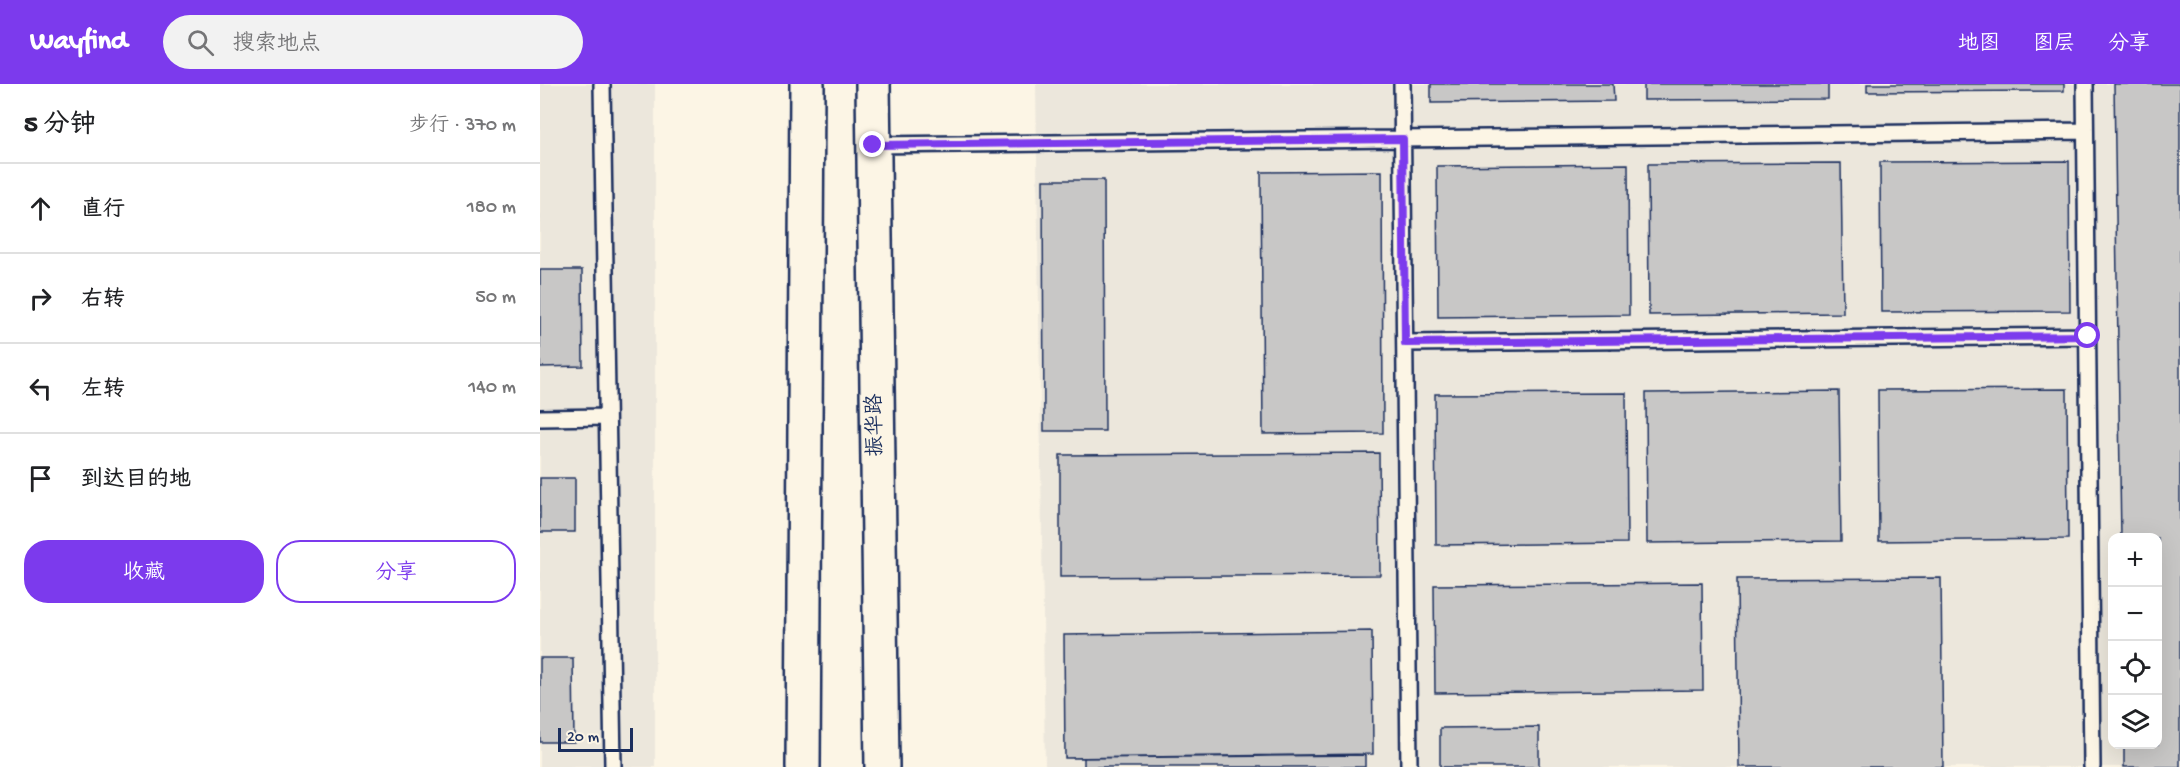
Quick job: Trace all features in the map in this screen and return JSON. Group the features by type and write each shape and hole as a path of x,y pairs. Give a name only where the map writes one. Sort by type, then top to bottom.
{"main road":[{"path":"804,767 807,84"},
{"name":"振华路","path":"873,84 882,767"}],"lane":[{"path":"602,84 613,767"},
{"path":"1402,84 1410,767"},
{"path":"2085,84 2092,767"},
{"path":"873,145 2085,131"},
{"path":"1405,343 2088,336"},
{"path":"540,418 607,417"}],"shaded area":[{"path":"540,84 655,84 655,767 540,767"},
{"path":"1036,84 2180,84 2180,767 1045,767"}],"building":[{"path":"1431,84 1613,84 1614,101 1431,103"},
{"path":"1644,84 1828,84 1828,99 1644,100"},
{"path":"1867,84 2064,84 2064,91 1867,92"},
{"path":"2114,84 2180,84 2180,767 2124,767 2124,749 2162,749 2162,533 2121,533"},
{"path":"2069,161 2070,311 1881,312 1880,162"},
{"path":"1841,163 1843,313 1649,315 1648,164"},
{"path":"1628,164 1629,315 1438,317 1437,166"},
{"path":"1382,171 1383,433 1263,434 1261,172"},
{"path":"1043,180 1104,180 1105,431 1044,431"},
{"path":"540,270 582,270 583,366 540,367"},
{"path":"2067,389 2068,539 1879,541 1878,390"},
{"path":"1839,391 1841,541 1647,543 1646,393"},
{"path":"1626,393 1627,543 1436,545 1435,394"},
{"path":"1379,453 1380,575 1060,577 1060,455"},
{"path":"540,478 575,478 575,532 540,532"},
{"path":"1941,578 1943,767 1739,767 1737,579"},
{"path":"1702,583 1703,690 1435,693 1434,585"},
{"path":"1372,631 1373,754 1065,758 1064,635"},
{"path":"540,658 573,658 574,742 540,742"},
{"path":"1539,727 1539,767 1440,767 1440,728"},
{"path":"1365,755 1365,767 1084,767 1084,758"}],"route":[{"path":"873,145 1403,139 1405,343 2088,336"}]}
